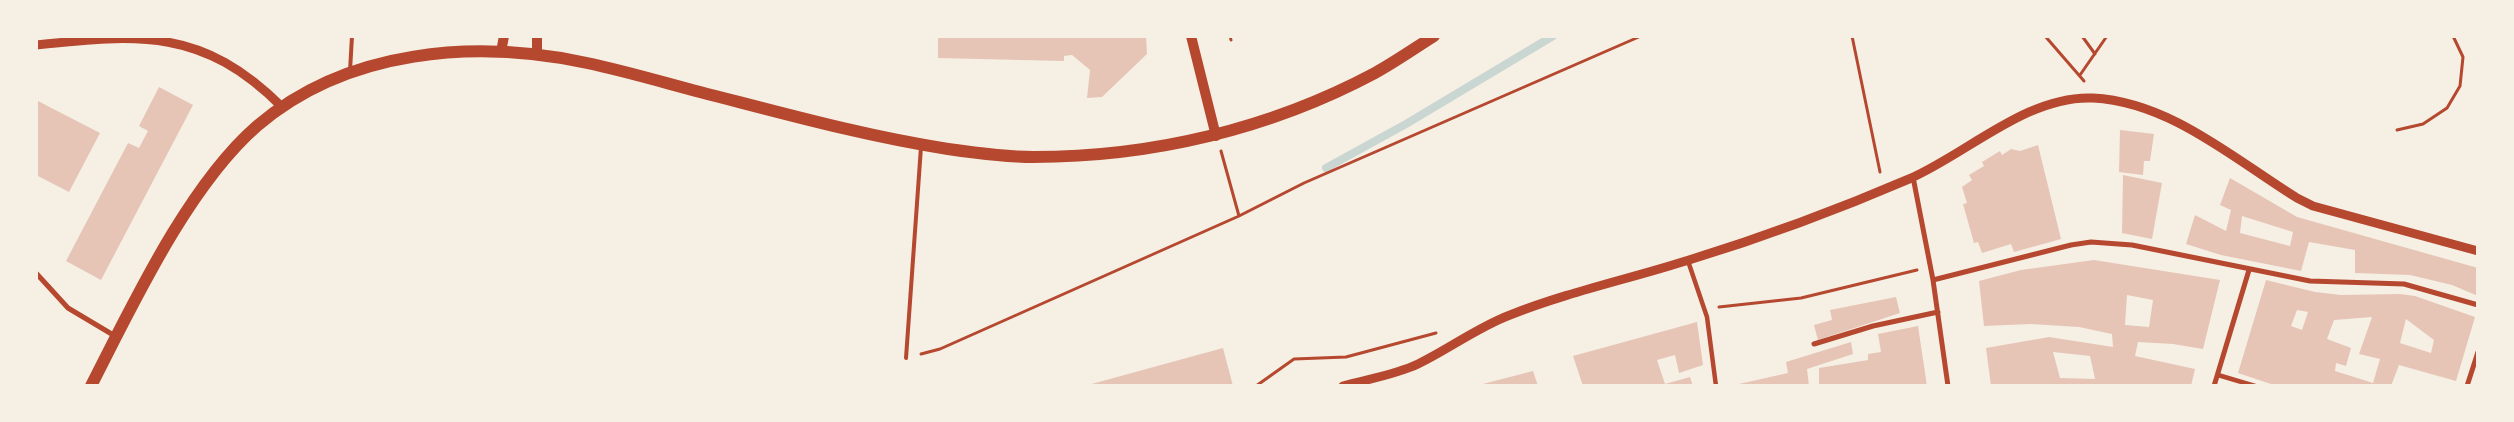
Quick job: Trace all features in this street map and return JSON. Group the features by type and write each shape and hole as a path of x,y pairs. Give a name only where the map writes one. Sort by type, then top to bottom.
{"main road":[{"path":"501,52 504,36"},
{"path":"537,36 537,55"},
{"path":"1191,36 1216,136"},
{"path":"91,386 164,250 211,177 233,150 257,127 302,94 350,74 410,57 443,52 501,52 586,62 805,120 921,145 981,154 1032,157 1114,153 1164,147 1216,136 1303,107 1376,73 1434,36"}],"street":[{"path":"36,46 78,41 140,39 187,46 206,52 246,75 282,107"},
{"path":"1342,386 1416,365 1507,316 1598,285 1688,261 1814,218 1913,177 2038,109 2064,101 2099,99 2138,106 2177,123 2297,198 2313,206 2478,251"},
{"path":"1913,177 1933,280 1948,386"},
{"path":"1933,280 2071,245 2091,242 2132,245 2310,281 2404,284 2478,305"},
{"path":"1688,261 1704,309 1716,386"},
{"path":"2214,386 2249,270"},
{"path":"36,273 68,308 116,337"},
{"path":"1814,344 1873,326 1938,312"},
{"path":"2467,386 2478,352"},
{"path":"2218,375 2255,386"}],"lane":[{"path":"350,74 352,36"},
{"path":"906,358 921,145"}],"path":[{"path":"906,358 940,349 1239,216 1304,183 1641,36"},
{"path":"1852,36 1880,172"},
{"path":"2045,36 2099,99"},
{"path":"2082,36 2095,54"},
{"path":"2080,75 2107,36"},
{"path":"2397,130 2423,124 2447,108 2460,86 2463,57 2453,36"},
{"path":"1216,136 1239,216"},
{"path":"1704,309 1800,298 1914,271"},
{"path":"1256,386 1294,359 1346,357 1443,331"}],"building":[{"path":"938,36 1146,36 1147,54 1102,97 1087,98 1090,70 1072,55 1064,56 1064,61 938,58"},
{"path":"159,87 193,105 101,280 66,261 128,143 139,148 148,131 139,126"},
{"path":"36,100 100,133 69,192 36,175"},
{"path":"2120,130 2154,134 2150,161 2144,161 2143,175 2119,172"},
{"path":"2038,145 2061,239 2014,252 2011,244 1982,253 1978,242 1974,243 1963,204 1967,203 1962,187 1972,180 1969,175 1984,166 1982,162 2000,151 2002,155 2011,149 2020,151"},
{"path":"2123,175 2162,183 2152,239 2122,233"},
{"path":"2230,178 2297,217 2478,268 2478,296 2452,285 2410,275 2355,273 2355,250 2309,242 2301,271 2221,255 2186,244 2195,215 2226,231 2231,210 2220,205","holes":["2242,216 2293,232 2290,246 2240,233"]},
{"path":"2094,260 2220,280 2203,349 2173,344 2138,342 2135,356 2195,369 2191,386 1991,386 1986,348 2049,337 2113,347 2112,334 2079,327 2031,324 1984,326 1979,281 2021,270","holes":["2127,295 2153,300 2149,327 2125,325","2053,352 2090,356 2095,379 2060,378"]},
{"path":"2266,280 2315,292 2341,295 2400,294 2415,296 2475,317 2456,381 2399,365 2391,386 2277,386 2238,373","holes":["2297,310 2308,312 2302,330 2291,326","2372,317 2359,354 2380,359 2373,383 2335,371 2336,363 2346,366 2351,348 2327,339 2334,320","2406,319 2434,340 2431,353 2400,343"]},
{"path":"1896,297 1900,313 1818,340 1814,325 1832,320 1830,310"},
{"path":"1697,322 1703,365 1679,373 1675,355 1657,360 1665,384 1690,377 1693,386 1583,386 1573,356"},
{"path":"1918,326 1927,386 1815,386 1819,384 1819,368 1868,360 1868,354 1881,352 1878,334"},
{"path":"1851,342 1853,354 1807,369 1809,386 1730,386 1788,373 1786,362"},
{"path":"1223,348 1233,386 1088,386 1088,385"},
{"path":"1533,371 1538,386 1479,386 1479,385"}],"waterway":[{"path":"1326,168 1406,124 1553,36"}]}
